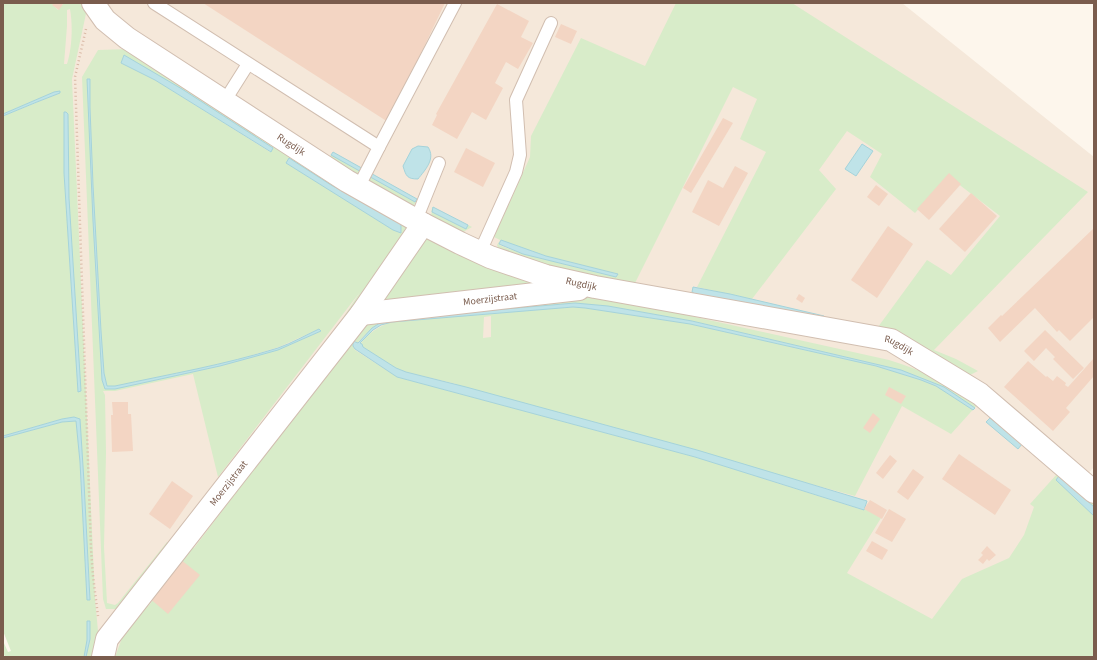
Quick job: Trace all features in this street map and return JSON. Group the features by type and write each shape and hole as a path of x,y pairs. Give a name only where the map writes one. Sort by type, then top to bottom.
{"street":[{"name":"Rugdijk","path":"93,3 106,20 127,38 224,102 358,188 420,222 480,252 546,276 595,287 891,340 980,394 1094,492"},
{"name":"Moerzijstraat","path":"105,648 361,314 420,222"},
{"name":"Moerzijstraat","path":"361,314 595,287"}],"lane":[{"path":"154,3 380,147"},
{"path":"358,188 455,3"},
{"path":"480,252 516,172 520,155 516,100 551,23"},
{"path":"224,102 248,64"},
{"path":"420,222 440,163"}],"path":[{"path":"86,24 75,77 93,576 98,614 105,648"}],"shaded area":[{"path":"32,3 902,3 1094,157 1094,467 932,647 179,657 58,657 64,633"}],"green space":[{"path":"3,3 54,3 53,5 58,10 63,4 62,3 84,3 87,9 72,79 95,599 98,631 103,637 94,657 86,657 90,639 90,621 87,621 87,640 84,657 5,657 3,652 3,641 8,652 11,651 3,631 3,438 62,422 76,421 80,462 87,599 90,599 80,419 74,417 62,419 3,436 3,116 60,93 54,92 3,114","holes":["70,9 72,37 69,58 67,64 64,64 67,10","68,158 69,198 80,391 78,391 64,173"]},
{"path":"676,3 792,3 1088,192 934,350 956,359 978,371 968,376 878,327 927,260 951,275 1000,216 948,176 915,213 870,177 882,154 847,131 819,170 836,189 752,299 697,287 766,152 740,139 757,99 733,87 633,287 580,275 499,251 497,245 500,240 494,237 530,157 531,136 581,38 645,66","holes":["500,240 546,256 618,274 616,277 523,254 499,245"]},
{"path":"130,49 405,226 407,230 407,241 182,528 179,527 187,521 335,330 360,292 218,477 193,374 115,391 103,391 105,395 106,453 104,547 107,603 115,605 118,603 167,542 172,545 120,609 106,609 103,599 82,77 98,50","holes":["124,55 273,148 270,152 155,80 121,63","87,79 90,79 93,185 101,331 104,373 107,386 115,386 237,360 279,347 319,329 321,331 290,345 220,366 115,389 105,389 102,380","289,159 331,185 401,224 401,233 393,230 286,163"]},
{"path":"333,152 331,155 415,202 418,199 412,208 328,159"},
{"path":"432,207 432,212 466,229 468,225 472,227 463,232 431,218"},
{"path":"427,234 553,285 376,305"},
{"path":"592,294 889,360 925,373 958,390 979,403 975,408 944,387 901,370 692,321 608,306 575,303 386,319 372,328 358,342 361,343 375,330 392,322 573,307 585,308 690,324 876,366 936,386 973,409 974,408 951,434 902,406 855,496 455,387 456,384 406,372 396,368 363,347 362,344 354,341 353,346 355,350 397,377 695,457 863,510 864,508 881,518 847,573 932,619 962,579 1009,558 1024,535 1034,507 1030,504 1057,474 1061,473 1094,502 1094,507 1059,476 1056,480 1094,516 1094,657 115,657 122,638 121,633 108,657 106,657 127,618 177,558 342,341 360,325 375,318 392,314","holes":["491,316 491,337 483,338 484,317","343,342 347,346 194,548 189,545","180,559 183,562 146,609 152,600 148,597"]}],"water":[{"path":"124,55 182,89 273,148 271,152 155,80 121,63"},
{"path":"87,79 90,79 93,185 101,331 104,373 107,386 115,386 197,369 258,354 278,348 319,329 321,331 278,350 220,366 115,389 105,389 102,380"},
{"path":"60,91 60,93 3,116 3,114 54,92"},
{"path":"64,112 68,114 69,198 81,391 78,392 64,173"},
{"path":"862,144 873,151 856,176 845,169"},
{"path":"418,146 428,147 431,156 429,164 418,179 409,178 403,166 412,149"},
{"path":"333,152 417,199 415,202 331,155"},
{"path":"289,158 331,185 401,224 401,233 393,230 286,163"},
{"path":"433,207 468,225 466,229 432,212"},
{"path":"501,240 546,256 618,274 616,277 523,254 499,244"},
{"path":"693,287 824,316 823,322 697,295 692,292"},
{"path":"575,303 608,306 692,321 901,370 944,387 975,408 973,410 936,386 876,366 690,324 585,308 573,307 392,322 381,325 373,330 360,343 363,347 396,368 406,372 697,450 867,501 864,510 695,457 397,377 355,349 353,346 353,341 358,343 372,328 386,319"},
{"path":"74,417 80,419 90,600 87,600 80,462 76,421 62,422 3,438 3,436"},
{"path":"990,418 1022,444 1018,449 986,422"},
{"path":"1059,476 1094,507 1094,516 1056,480"},
{"path":"87,621 90,621 90,639 86,657 84,657 87,640"}],"building":[{"path":"54,3 63,4 59,10 52,5"},
{"path":"203,3 445,3 388,122"},
{"path":"497,4 529,21 521,37 533,43 518,69 506,62 495,83 503,88 486,120 472,112 457,139 432,125 437,115 436,114"},
{"path":"561,24 577,31 571,44 555,37"},
{"path":"723,118 733,123 691,193 683,188"},
{"path":"466,148 495,163 483,187 454,172"},
{"path":"735,166 748,173 719,226 692,212 708,180 723,188"},
{"path":"949,173 961,184 929,220 917,209"},
{"path":"876,185 888,194 879,206 867,197"},
{"path":"971,193 997,216 965,252 939,229"},
{"path":"888,226 913,244 877,298 851,280"},
{"path":"1094,228 1094,317 1070,341 1059,330 1057,332 1035,308 1000,342 988,328"},
{"path":"799,294 805,298 802,303 796,299"},
{"path":"1045,330 1084,368 1073,379 1053,359 1055,357 1046,348 1034,361 1024,351"},
{"path":"1094,358 1094,376 1066,408 1070,412 1053,431 1004,387 1028,361 1046,377 1047,376 1053,381 1057,376 1066,383 1065,385 1068,387"},
{"path":"889,387 906,396 901,404 885,395"},
{"path":"112,402 128,402 128,414 131,414 133,451 112,452"},
{"path":"873,413 880,419 870,433 863,428"},
{"path":"959,454 1011,490 995,515 942,479"},
{"path":"890,455 897,461 883,479 876,473"},
{"path":"913,469 924,477 908,500 897,492"},
{"path":"172,481 193,496 170,529 149,514"},
{"path":"870,500 887,510 882,519 864,509"},
{"path":"889,509 906,519 892,542 875,533"},
{"path":"872,541 888,550 882,560 866,551"},
{"path":"987,546 996,555 989,561 987,559 983,564 978,560 983,555 981,553"},
{"path":"180,559 200,575 168,614 148,597"}]}
